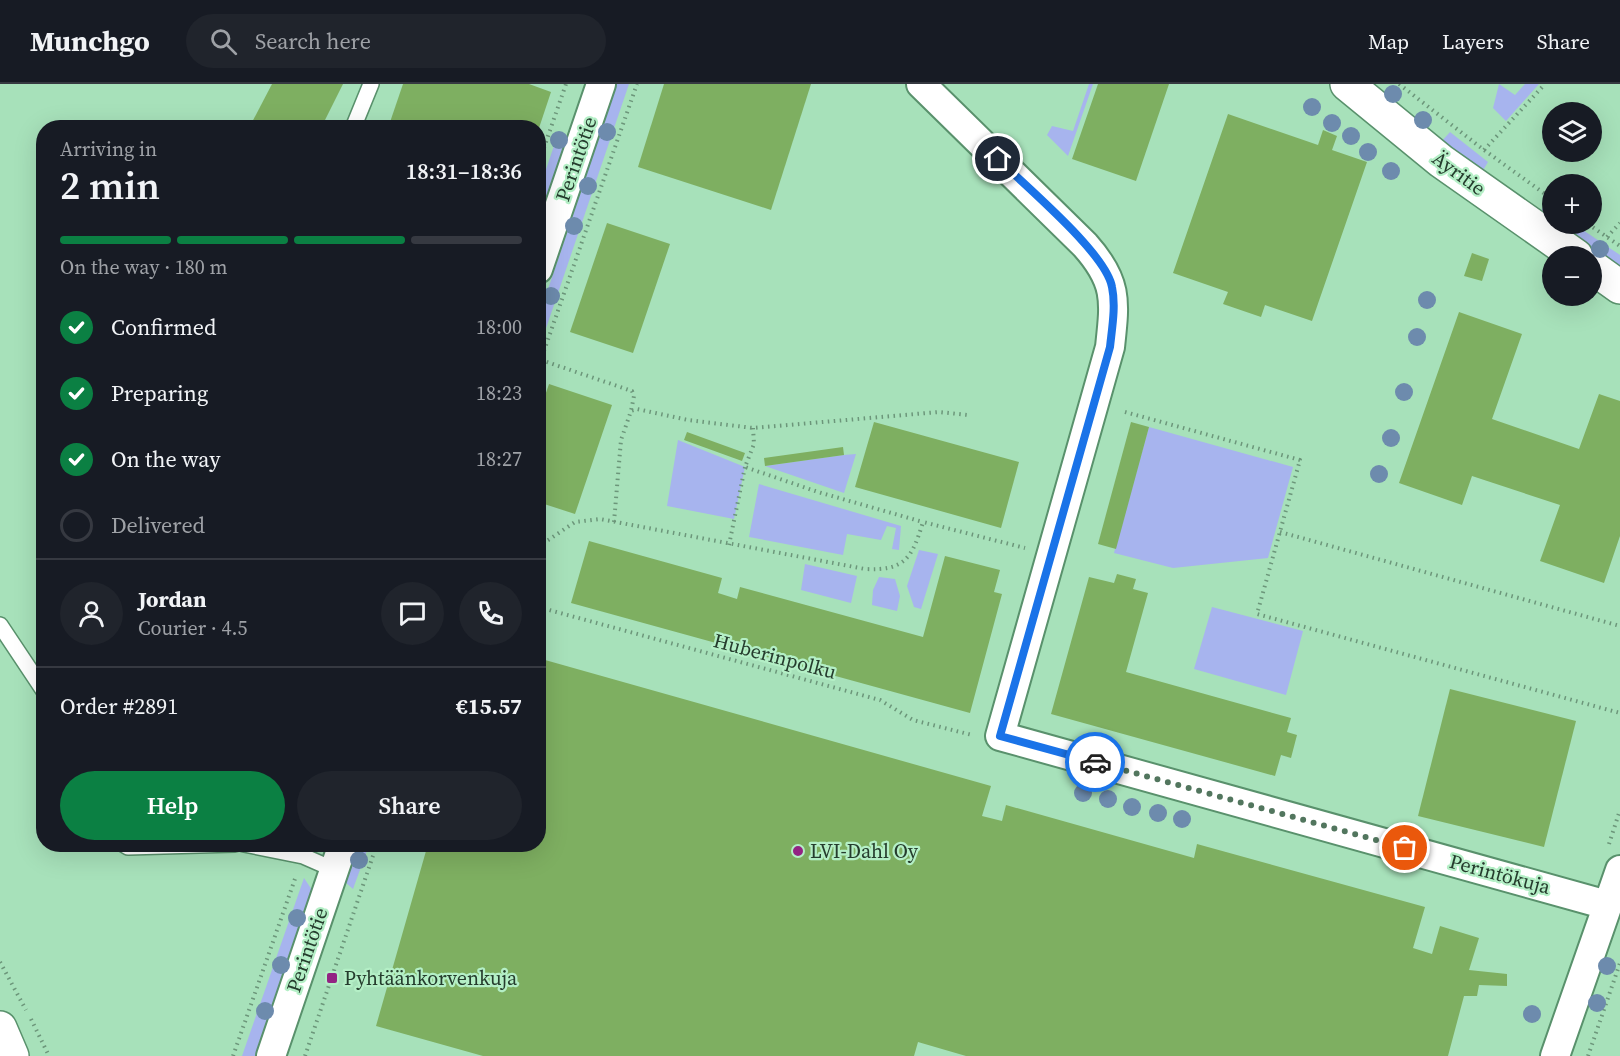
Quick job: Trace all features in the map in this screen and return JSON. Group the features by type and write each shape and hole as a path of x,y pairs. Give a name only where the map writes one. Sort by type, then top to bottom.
{"street":[{"name":"Perintötie","path":"546,246 601,84"},
{"path":"921,84 1085,245 1100,261 1112,285 1113,316 1110,347 1000,736"},
{"name":"Äyritie","path":"1347,84 1441,161 1562,246"},
{"path":"1602,274 1620,287"},
{"name":"Perintökuja","path":"1000,736 1607,905"},
{"name":"Perintötie","path":"271,1056 339,857"},
{"path":"1555,1056 1620,870"},
{"path":"0,1028 12,1056"}],"lane":[{"path":"356,120 371,84"},
{"path":"0,625 36,679"},
{"path":"283,852 303,856 339,857"}],"path":[{"path":"546,142 566,84"},
{"path":"546,346 637,84"},
{"path":"1399,84 1542,192"},
{"path":"1484,150 1545,84"},
{"path":"1607,237 1620,223"},
{"path":"1602,234 1620,246"},
{"path":"546,362 632,391 634,396 631,411 621,440 614,522"},
{"path":"631,411 637,409 688,420 753,428 939,412 968,416"},
{"path":"1125,412 1300,460 1257,614 1620,713"},
{"path":"729,545 745,467 754,444 753,428"},
{"path":"745,467 818,492 1025,548"},
{"path":"546,542 575,522 600,519 729,545 865,569 884,570 901,565 911,554 923,522"},
{"path":"1280,532 1620,626"},
{"name":"Huberinpolku","path":"546,609 880,700 913,720 964,735 1000,736"},
{"path":"305,1056 373,852"},
{"path":"233,1056 303,856"},
{"path":"1588,1056 1620,963"}],"shaded area":[{"path":"617,84 629,84 546,328 546,295"},
{"path":"1089,84 1093,84 1068,156 1047,135 1052,126 1073,131"},
{"path":"1499,84 1515,95 1525,84 1539,84 1506,121 1493,108"},
{"path":"1450,132 1488,162 1482,172 1441,142"},
{"path":"558,134 566,145 546,206 546,169"},
{"path":"1567,234 1589,234 1620,255 1620,270 1602,258 1602,246 1585,246"},
{"path":"1149,427 1293,467 1268,558 1173,568 1114,553"},
{"path":"678,440 745,467 734,519 667,506"},
{"path":"856,454 844,493 765,466 844,455"},
{"path":"759,484 901,526 899,550 892,549 896,528 887,526 881,540 847,534 843,555 749,537"},
{"path":"919,550 938,554 921,609 914,607 907,586"},
{"path":"805,564 857,576 851,603 801,590"},
{"path":"879,577 895,579 900,596 897,611 872,605 873,590"},
{"path":"1212,607 1303,631 1286,695 1194,669"},
{"path":"356,852 366,852 353,889 345,882"},
{"path":"304,878 312,890 255,1056 242,1056"}],"building":[{"path":"272,84 343,84 325,120 253,120"},
{"path":"403,84 529,84 551,92 542,120 391,120"},
{"path":"664,84 811,84 771,210 638,167"},
{"path":"1098,84 1169,84 1136,181 1072,159"},
{"path":"1228,114 1318,145 1323,130 1337,136 1332,150 1367,162 1312,321 1265,305 1261,317 1223,304 1228,292 1173,273"},
{"path":"607,223 670,244 633,353 570,332"},
{"path":"1472,253 1489,259 1482,281 1464,276"},
{"path":"1459,312 1522,334 1492,419 1579,449 1599,394 1620,401 1620,536 1604,583 1540,561 1560,505 1472,476 1462,505 1399,483"},
{"path":"549,384 612,405 575,514 546,505 546,393"},
{"path":"874,422 1019,462 1001,528 855,487"},
{"path":"1131,422 1149,427 1116,549 1098,544"},
{"path":"687,432 745,453 742,461 684,440"},
{"path":"843,447 844,455 765,466 764,458"},
{"path":"589,541 722,578 718,593 737,599 740,587 923,637 945,556 1000,570 994,592 1002,594 970,713 571,603"},
{"path":"1117,574 1136,579 1133,589 1148,593 1126,672 1291,718 1287,732 1297,735 1291,758 1281,755 1275,776 1051,714 1089,577 1114,583"},
{"name":"LVI-Dahl Oy","path":"546,660 991,786 982,816 1002,821 1006,805 1194,858 1197,844 1425,907 1413,948 1432,954 1440,926 1479,938 1469,970 1507,974 1507,986 1479,985 1477,996 1464,996 1448,1056 966,1056 918,1042 914,1056 483,1056 376,1026 426,852 546,852"},
{"path":"1450,689 1576,721 1544,847 1418,816"}],"way so far":[{"path":"1095,762 1405,848"}],"place":[{"name":"LVI-Dahl Oy","path":"798,851"},
{"name":"Pyhtäänkorvenkuja","path":"332,978"}],"route":[{"path":"998,159 1100,261 1112,285 1113,316 1110,347 1000,736 1095,762"}]}
